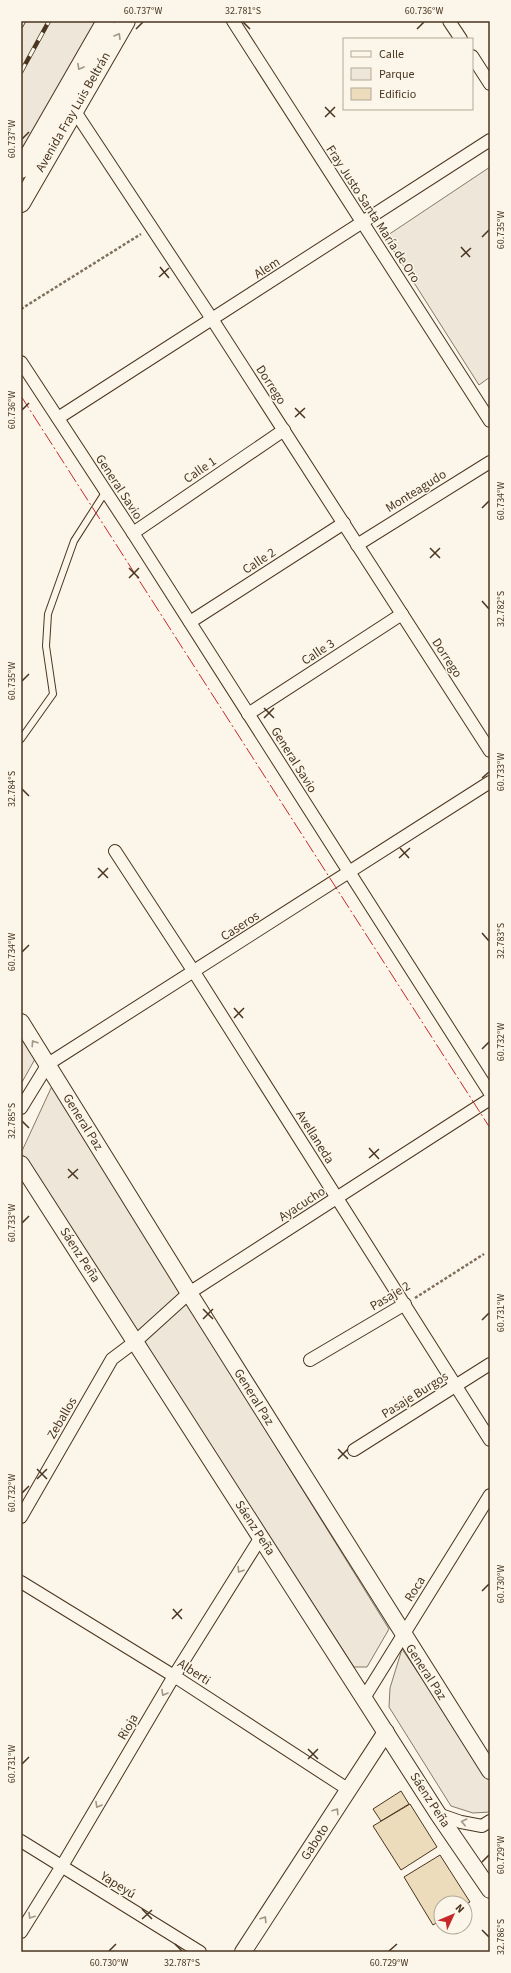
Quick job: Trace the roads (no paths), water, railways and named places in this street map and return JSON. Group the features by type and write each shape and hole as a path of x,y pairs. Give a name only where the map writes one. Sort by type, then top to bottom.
{"main road":[{"name":"Avenida Fray Luis Beltrán","path":"21,203 106,21"},
{"name":"Avenida Fray Luis Beltrán","path":"21,169 126,21"}],"street":[{"name":"Fray Justo Santa María de Oro","path":"233,21 490,421"},
{"path":"449,21 460,38"},
{"path":"473,58 490,84"},
{"name":"Dorrego","path":"67,106 151,227 212,319 490,751"},
{"name":"Alem","path":"58,418 490,140"},
{"name":"General Savio","path":"21,362 133,532 490,1093"},
{"name":"Calle 1","path":"133,532 284,430"},
{"name":"Monteagudo","path":"357,544 490,462"},
{"name":"Calle 2","path":"190,622 344,523"},
{"name":"Calle 3","path":"248,714 402,614"},
{"name":"Caseros","path":"21,1108 48,1064 490,782"},
{"name":"Avellaneda","path":"115,851 194,972 490,1440"},
{"name":"General Paz","path":"21,1022 403,1635 490,1771"},
{"name":"Ayacucho","path":"136,1341 189,1293 490,1100"},
{"name":"Sáenz Peña","path":"21,1164 136,1341 438,1814 490,1890"},
{"name":"Pasaje 2","path":"310,1360 405,1304"},
{"name":"Zeballos","path":"21,1517 112,1359 136,1341"},
{"name":"Pasaje Burgos","path":"354,1450 490,1364"},
{"name":"Roca","path":"364,1698 490,1496"},
{"name":"Rioja","path":"21,1932 62,1866 174,1676 261,1538"},
{"name":"Alberti","path":"21,1582 174,1676 349,1790"},
{"name":"Gaboto","path":"243,1952 386,1732"},
{"path":"438,1814 461,1822 482,1826 490,1821"},
{"name":"Yapeyú","path":"21,1841 200,1952"}],"lane":[{"path":"21,739 53,694 46,646 48,614 74,541 106,492"}],"railway":[{"path":"21,26 24,21"},
{"path":"21,72 49,21"}]}
